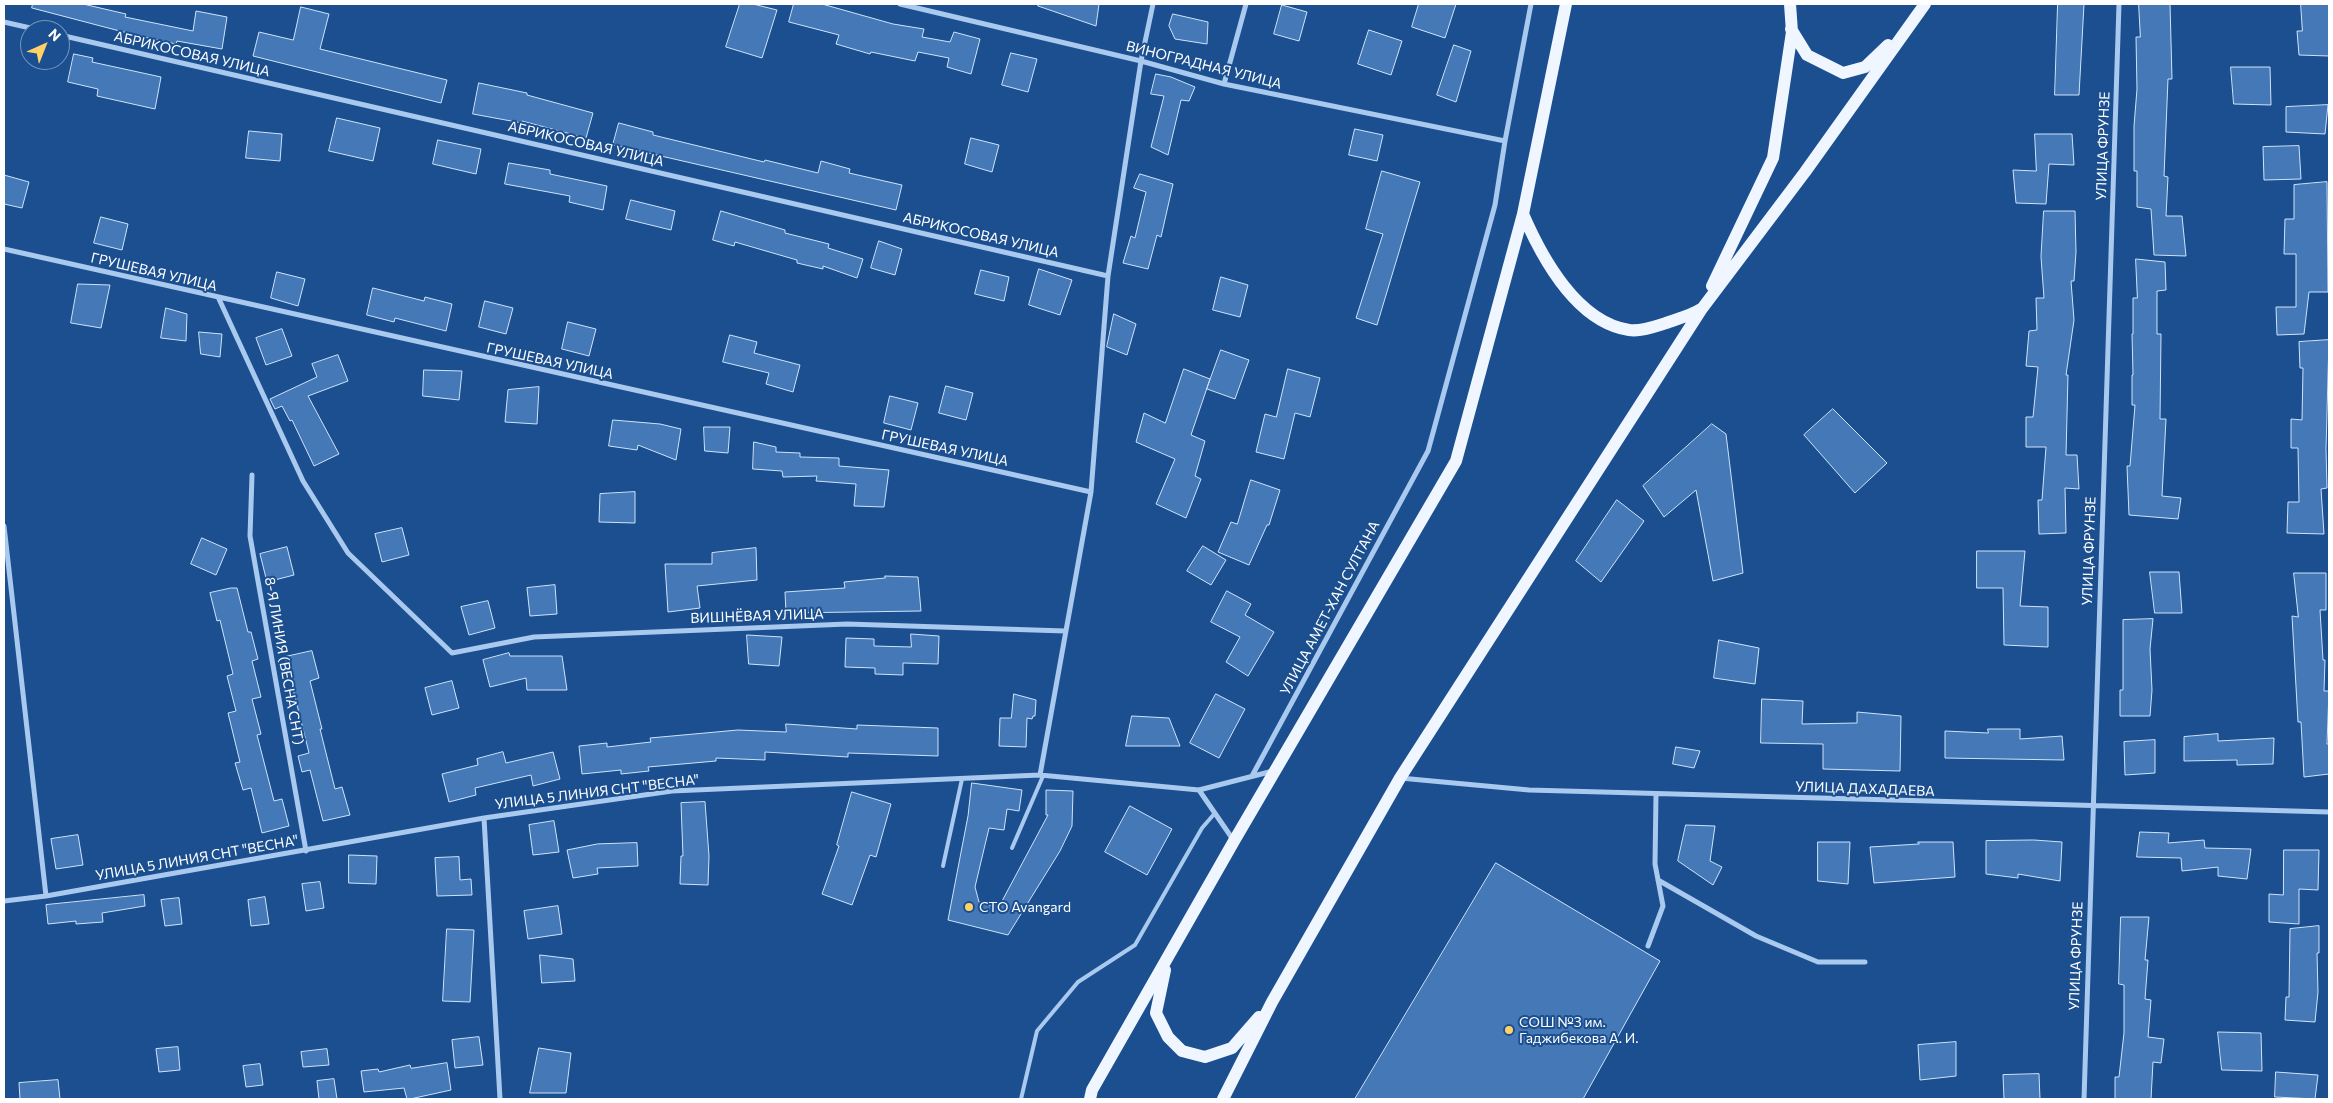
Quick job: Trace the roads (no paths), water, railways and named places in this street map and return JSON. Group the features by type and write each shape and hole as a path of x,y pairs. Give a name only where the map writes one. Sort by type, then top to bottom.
{"main road":[{"path":"1090,1099 1092,1090 1274,771 1456,461 1523,214 1566,4"},
{"path":"1784,4 1792,32 1807,55 1844,73 1865,67 1908,26"},
{"path":"1523,214 1532,235 1550,267 1570,294 1603,321 1630,330 1654,327 1701,310 1773,158 1792,32 1790,4"},
{"path":"1223,1099 1272,1002 1400,778 1701,310 1805,172 1925,4"},
{"path":"1169,955 1156,1012 1168,1037 1182,1050 1205,1057 1232,1048 1272,1002"}],"street":[{"name":"ВИНОГРАДНАЯ УЛИЦА","path":"900,4 1224,84 1505,141"},
{"path":"1041,776 1065,631 1091,492 1108,276 1141,62 1153,4"},
{"path":"1224,84 1246,4"},
{"name":"УЛИЦА АМЕТ-ХАН СУЛТАНА","path":"1252,776 1428,451 1495,205 1531,4"},
{"name":"УЛИЦА ФРУНЗЕ","path":"2084,1099 2119,4"},
{"path":"4,22 20,26"},
{"name":"АБРИКОСОВАЯ УЛИЦА","path":"70,37 1108,276"},
{"name":"ГРУШЕВАЯ УЛИЦА","path":"4,249 219,299 1091,492"},
{"name":"ВИШНЁВАЯ УЛИЦА","path":"219,299 303,481 348,553 452,653 534,637 847,624 1065,631"},
{"name":"8-Я ЛИНИЯ (ВЕСНА СНТ)","path":"252,475 250,536 306,850"},
{"path":"4,526 46,896"},
{"name":"УЛИЦА 5 ЛИНИЯ СНТ \"ВЕСНА\"","path":"4,901 46,896 484,818 672,791 1041,776 1199,790 1274,771"},
{"name":"УЛИЦА ДАХАДАЕВА","path":"1400,778 1529,790 2092,807 2329,812"},
{"path":"1199,790 1234,841"},
{"path":"1648,946 1662,906 1655,864 1656,794"},
{"path":"484,818 500,1099"},
{"path":"1658,880 1756,936 1818,962 1865,962"}],"lane":[{"path":"1012,848 1041,776"},
{"path":"943,866 962,779"},
{"path":"1021,1099 1036,1031 1078,982 1135,945 1202,828 1215,813"}],"place":[{"name":"СТО Avangard","path":"969,907"},
{"name":"СОШ №3 им. Гаджибекова А. И.","path":"1509,1030"}]}
